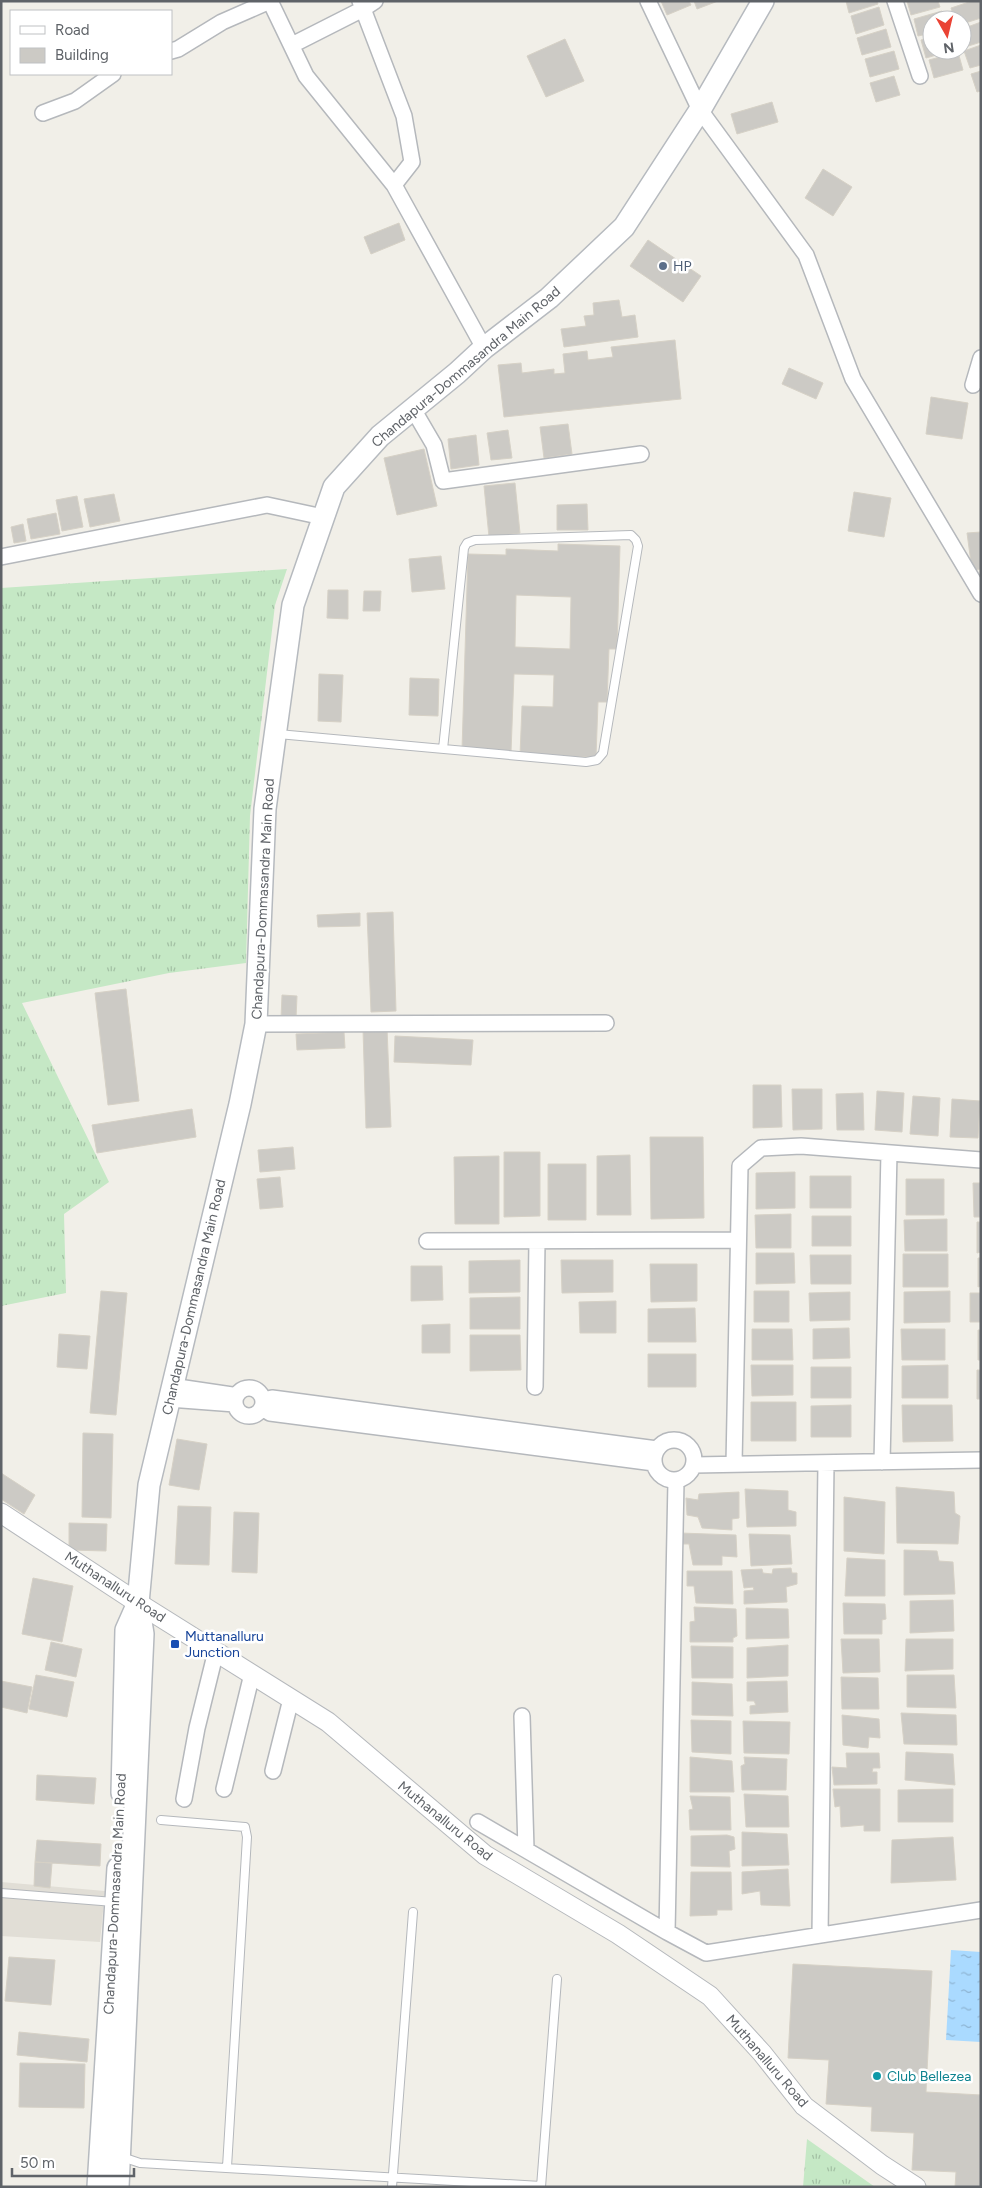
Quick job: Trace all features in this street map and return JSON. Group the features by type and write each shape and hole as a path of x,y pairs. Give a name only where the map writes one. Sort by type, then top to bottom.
{"main road":[{"name":"Chandapura-Dommasandra Main Road","path":"118,2187 143,1634 138,1604 150,1485 170,1393 240,1104 256,1024 265,809 293,605 334,487 380,436 484,348 549,298 624,226 700,110 764,1"},
{"name":"Chandapura-Dommasandra Main Road","path":"98,2187 122,1793 126,1630 138,1604"}],"street":[{"path":"172,51 178,49 222,22 270,1 306,76 394,185 484,348"},
{"path":"648,1 700,110 806,255 853,378 981,594"},
{"path":"895,1 920,76"},
{"path":"292,46 366,4 404,116 412,162 394,185"},
{"path":"43,114 75,101 112,75"},
{"path":"973,385 981,358"},
{"path":"413,409 434,445 443,481 641,454"},
{"path":"1,557 267,506 323,517"},
{"path":"256,1024 606,1023"},
{"path":"734,1464 740,1166 761,1148 801,1146 981,1160"},
{"path":"882,1462 888,1153"},
{"path":"535,1387 537,1240"},
{"path":"427,1241 738,1240"},
{"path":"262,1404 259,1392 252,1388 243,1389 236,1400 238,1410 244,1415 251,1416 257,1413 262,1404 272,1398 655,1456"},
{"path":"170,1393 236,1400"},
{"path":"678,1440 692,1449 694,1465 691,1473 684,1479 676,1481 666,1479 657,1473 655,1456 663,1443 678,1440"},
{"path":"694,1465 981,1460"},
{"path":"820,1935 826,1462"},
{"path":"667,1932 676,1481"},
{"name":"Muthanalluru Road","path":"1,1513 138,1604 328,1722 485,1855 618,1934 710,1996 762,2053 804,2106 916,2187"},
{"path":"184,1799 197,1728 216,1651"},
{"path":"224,1789 252,1674"},
{"path":"273,1771 292,1699"},
{"path":"522,1716 526,1849"},
{"path":"478,1822 706,1953 981,1910"}],"lane":[{"path":"276,734 586,762 597,760 603,753 638,546 636,540 630,535 475,540 467,543 464,548 443,749"},
{"path":"161,1820 244,1827 247,1837 227,2167"},
{"path":"1,1893 116,1902"},
{"path":"392,2187 413,1912"},
{"path":"120,2156 140,2163 541,2186 556,1979"}],"shaded area":[{"path":"1,1882 105,1891 100,1942 1,1936"}],"green space":[{"path":"287,569 275,605 250,816 246,963 169,973 22,1003 109,1182 64,1214 66,1293 1,1306 1,588"},
{"path":"807,2139 875,2187 803,2187"}],"water":[{"path":"951,1950 981,1952 981,2042 946,2040"}],"building":[{"path":"661,1 689,1 691,5 667,15"},
{"path":"694,1 718,1 697,9"},
{"path":"846,1 877,1 878,4 849,13"},
{"path":"907,1 938,1 940,7 922,10 922,12 911,15"},
{"path":"972,1 980,1 981,18 972,21 972,10 952,10 951,8"},
{"path":"879,7 884,25 856,34 851,16"},
{"path":"922,17 922,35 918,36 914,19"},
{"path":"981,22 981,42 972,45 972,25"},
{"path":"886,29 891,47 862,55 857,38"},
{"path":"565,39 584,81 546,97 527,56"},
{"path":"981,45 981,65 970,68 967,60 972,60 972,48"},
{"path":"894,51 899,69 870,77 865,59"},
{"path":"929,60 960,60 963,70 934,78"},
{"path":"981,71 981,91 977,92 971,74"},
{"path":"894,76 900,95 876,102 870,83"},
{"path":"772,102 778,122 737,134 731,114"},
{"path":"823,169 852,187 833,216 805,198"},
{"path":"399,223 405,240 371,254 364,237"},
{"path":"648,240 701,276 683,302 630,266"},
{"path":"619,300 622,317 635,315 638,337 564,347 561,329 586,326 584,316 594,315 593,303"},
{"path":"675,340 681,399 504,417 498,365 521,363 522,373 554,369 554,374 565,373 563,354 587,351 588,360 613,357 611,347"},
{"path":"789,368 823,383 816,399 782,384"},
{"path":"931,397 968,403 962,439 926,434"},
{"path":"568,424 572,454 544,458 540,427"},
{"path":"508,430 512,458 491,460 487,433"},
{"path":"476,435 479,465 451,469 448,439"},
{"path":"424,449 437,506 397,515 384,458"},
{"path":"515,483 520,533 489,537 484,486"},
{"path":"854,492 891,498 884,537 848,531"},
{"path":"114,494 120,521 90,527 84,499"},
{"path":"77,496 83,527 62,531 56,500"},
{"path":"587,504 588,530 557,530 557,505"},
{"path":"56,513 60,534 31,539 27,519"},
{"path":"23,524 26,541 14,543 11,527"},
{"path":"981,532 981,569 972,570 967,533"},
{"path":"558,544 620,546 617,649 609,649 607,702 598,702 596,757 520,755 522,706 553,707 554,675 514,674 511,752 462,750 468,554 506,555 506,549 558,551","holes":["516,595 571,597 570,649 515,647"]},
{"path":"441,556 445,589 412,592 409,559"},
{"path":"328,590 348,590 348,619 327,618"},
{"path":"364,591 381,591 380,611 363,611"},
{"path":"319,674 343,675 341,722 318,721"},
{"path":"410,678 439,679 438,716 409,715"},
{"path":"393,912 396,1011 371,1012 367,913"},
{"path":"360,913 360,926 318,927 317,915"},
{"path":"126,989 139,1101 108,1105 95,993"},
{"path":"282,995 297,996 296,1019 281,1018"},
{"path":"387,1028 391,1127 366,1128 363,1029"},
{"path":"344,1032 345,1048 297,1050 296,1034"},
{"path":"395,1036 473,1040 471,1065 394,1062"},
{"path":"753,1085 781,1085 782,1127 753,1128"},
{"path":"792,1089 822,1089 822,1129 793,1130"},
{"path":"877,1091 904,1093 902,1132 875,1130"},
{"path":"863,1093 864,1130 837,1130 836,1094"},
{"path":"913,1096 940,1098 938,1136 910,1134"},
{"path":"952,1099 980,1101 978,1138 950,1137"},
{"path":"192,1109 196,1137 97,1153 92,1125"},
{"path":"650,1137 703,1137 704,1218 651,1219"},
{"path":"293,1147 295,1169 260,1172 258,1150"},
{"path":"504,1152 540,1152 540,1216 504,1217"},
{"path":"630,1155 631,1215 597,1215 597,1156"},
{"path":"499,1156 499,1224 455,1224 454,1157"},
{"path":"548,1164 586,1164 586,1220 548,1220"},
{"path":"795,1172 795,1208 756,1209 756,1173"},
{"path":"810,1176 851,1176 851,1208 810,1208"},
{"path":"280,1177 283,1207 260,1209 257,1179"},
{"path":"906,1179 944,1179 944,1215 906,1215"},
{"path":"973,1183 981,1183 981,1217 974,1217"},
{"path":"791,1214 791,1248 756,1248 755,1215"},
{"path":"812,1216 851,1216 851,1246 812,1246"},
{"path":"947,1219 947,1251 905,1251 904,1220"},
{"path":"977,1222 981,1222 981,1252 977,1253"},
{"path":"756,1253 794,1253 795,1283 756,1284"},
{"path":"903,1254 948,1254 948,1287 903,1287"},
{"path":"810,1255 851,1255 851,1284 811,1284"},
{"path":"978,1258 981,1258 981,1286 978,1287"},
{"path":"520,1260 520,1292 469,1293 469,1261"},
{"path":"561,1260 613,1260 613,1292 562,1293"},
{"path":"650,1264 697,1264 697,1301 651,1302"},
{"path":"411,1266 442,1266 443,1300 411,1301"},
{"path":"101,1291 127,1293 116,1415 90,1413"},
{"path":"754,1291 789,1291 789,1322 754,1322"},
{"path":"950,1291 950,1322 904,1323 904,1292"},
{"path":"850,1292 850,1320 810,1321 809,1293"},
{"path":"970,1293 981,1293 981,1322 970,1322"},
{"path":"520,1297 520,1329 470,1329 470,1298"},
{"path":"616,1301 616,1333 580,1333 579,1302"},
{"path":"695,1308 696,1342 648,1342 648,1309"},
{"path":"450,1324 450,1353 422,1353 422,1325"},
{"path":"849,1328 850,1358 813,1359 813,1329"},
{"path":"752,1329 792,1329 793,1360 752,1360"},
{"path":"901,1329 945,1329 945,1360 902,1360"},
{"path":"978,1330 981,1330 981,1360 978,1360"},
{"path":"59,1334 90,1336 87,1369 57,1367"},
{"path":"470,1335 520,1335 521,1370 470,1371"},
{"path":"648,1354 696,1354 696,1387 648,1387"},
{"path":"751,1365 793,1365 793,1395 752,1396"},
{"path":"948,1365 948,1398 902,1398 902,1366"},
{"path":"811,1367 851,1367 851,1398 811,1398"},
{"path":"977,1370 981,1370 981,1399 977,1399"},
{"path":"751,1402 796,1402 796,1441 751,1441"},
{"path":"851,1405 851,1437 811,1437 811,1406"},
{"path":"902,1405 952,1405 953,1441 903,1442"},
{"path":"83,1433 113,1434 111,1518 82,1517"},
{"path":"177,1439 207,1444 199,1490 169,1485"},
{"path":"1,1473 35,1495 24,1514 1,1499"},
{"path":"896,1487 954,1492 955,1513 960,1516 958,1544 897,1543"},
{"path":"745,1489 788,1491 788,1510 796,1512 796,1526 747,1527"},
{"path":"739,1492 739,1518 732,1519 732,1530 702,1528 698,1517 687,1515 686,1498 698,1500 699,1494"},
{"path":"844,1497 885,1502 884,1554 844,1551"},
{"path":"178,1506 211,1507 209,1565 175,1564"},
{"path":"234,1512 259,1513 257,1573 232,1572"},
{"path":"69,1523 107,1524 106,1551 69,1550"},
{"path":"680,1533 736,1535 737,1557 722,1556 722,1565 693,1565 689,1544 681,1544"},
{"path":"749,1534 790,1535 792,1564 751,1566"},
{"path":"904,1550 937,1551 939,1561 953,1562 955,1594 904,1595"},
{"path":"847,1558 885,1560 885,1596 845,1596"},
{"path":"791,1568 792,1573 797,1573 797,1584 786,1587 787,1602 744,1604 744,1591 754,1590 753,1587 744,1588 741,1570 762,1569 763,1573 772,1574 773,1569"},
{"path":"687,1571 732,1571 733,1604 696,1603 694,1586 687,1586"},
{"path":"33,1578 73,1586 62,1642 22,1634"},
{"path":"953,1600 954,1631 910,1633 910,1601"},
{"path":"843,1603 885,1604 886,1619 882,1620 882,1634 844,1634"},
{"path":"694,1607 736,1609 737,1636 733,1638 733,1642 690,1642 690,1622 695,1621"},
{"path":"746,1608 788,1609 789,1638 746,1639"},
{"path":"841,1639 879,1639 880,1672 843,1673"},
{"path":"906,1639 953,1639 953,1669 905,1671"},
{"path":"51,1642 82,1649 76,1677 45,1670"},
{"path":"788,1645 788,1676 747,1678 747,1648"},
{"path":"691,1646 733,1647 733,1678 692,1678"},
{"path":"36,1675 74,1682 67,1717 29,1709"},
{"path":"907,1675 954,1675 956,1708 907,1707"},
{"path":"841,1677 878,1678 879,1709 842,1709"},
{"path":"1,1681 32,1687 27,1713 1,1707"},
{"path":"787,1681 788,1712 750,1714 750,1706 756,1705 754,1701 747,1701 747,1682"},
{"path":"692,1682 732,1684 733,1716 692,1715"},
{"path":"901,1713 956,1715 957,1745 904,1744"},
{"path":"842,1715 879,1719 880,1738 869,1737 868,1748 843,1745"},
{"path":"691,1720 731,1721 731,1754 692,1752"},
{"path":"743,1721 790,1722 789,1754 744,1753"},
{"path":"906,1752 953,1754 955,1785 905,1780"},
{"path":"846,1753 879,1753 880,1768 873,1768 872,1772 877,1772 877,1784 834,1785 832,1767 847,1768"},
{"path":"690,1757 732,1761 734,1792 690,1792"},
{"path":"744,1757 787,1759 786,1790 742,1790 741,1766 745,1764"},
{"path":"37,1775 96,1778 94,1804 36,1800"},
{"path":"833,1789 880,1789 880,1831 864,1831 864,1825 841,1827 840,1806 835,1807"},
{"path":"953,1789 953,1822 898,1822 898,1790"},
{"path":"744,1794 788,1796 789,1827 746,1827"},
{"path":"690,1796 730,1797 731,1830 690,1830 689,1810 693,1809"},
{"path":"742,1832 787,1834 789,1865 742,1866"},
{"path":"727,1835 734,1837 735,1849 729,1851 730,1867 691,1866 691,1836"},
{"path":"953,1837 956,1880 891,1883 892,1840"},
{"path":"37,1840 101,1844 100,1866 35,1862"},
{"path":"35,1862 52,1863 50,1888 34,1886"},
{"path":"788,1869 790,1906 761,1905 760,1891 742,1894 742,1872"},
{"path":"691,1872 731,1872 732,1910 717,1910 717,1915 690,1916"},
{"path":"9,1957 55,1960 51,2005 5,2001"},
{"name":"Club Bellezea","path":"793,1964 932,1971 926,2092 981,2095 981,2187 955,2187 956,2172 912,2170 914,2133 871,2131 872,2107 826,2104 829,2060 788,2058"},
{"path":"19,2032 89,2039 87,2062 17,2055"},
{"path":"20,2063 85,2064 84,2108 19,2107"}],"place":[{"name":"HP","path":"663,266"},
{"name":"Muttanalluru Junction","path":"175,1644"},
{"name":"Club Bellezea","path":"877,2076"}]}
